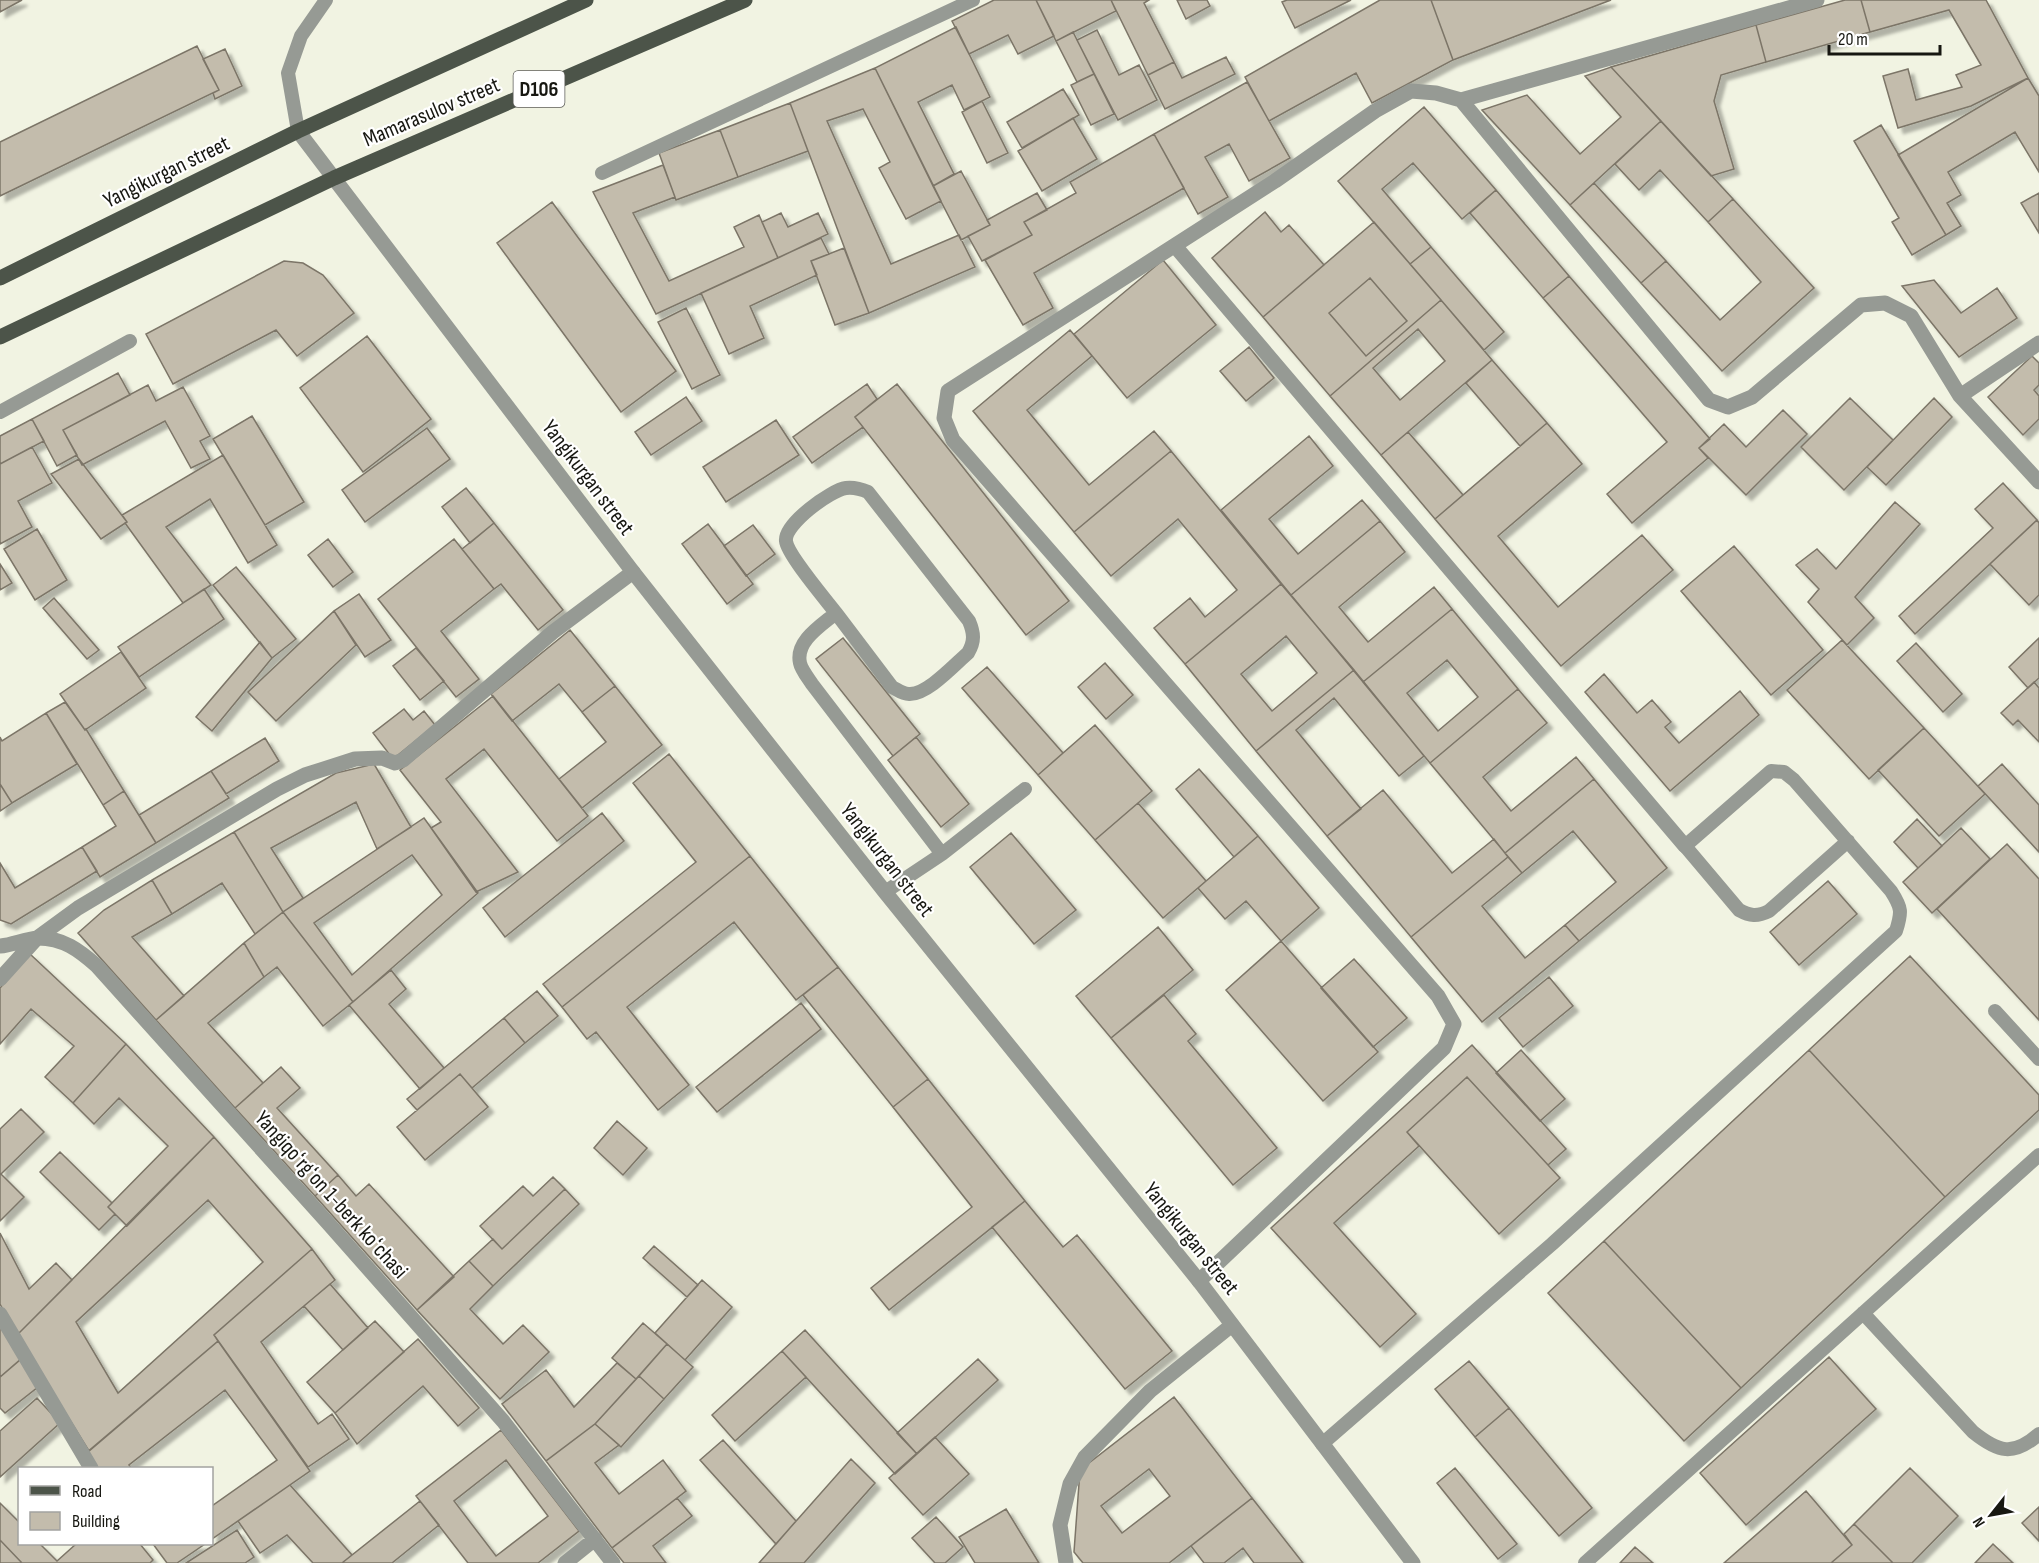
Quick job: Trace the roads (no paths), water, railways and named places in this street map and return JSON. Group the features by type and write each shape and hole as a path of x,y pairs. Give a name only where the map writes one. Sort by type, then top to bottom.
{"main road":[{"name":"Mamarasulov street","path":"298,131 586,0"},
{"name":"Mamarasulov street","path":"334,178 745,0"},
{"name":"Yangikurgan street","path":"0,278 298,131"},
{"name":"D106","path":"0,337 334,178"}],"street":[{"path":"1198,1281 1444,1048 1454,1024 1438,996 953,440 944,418 948,391 1275,181 1376,111 1411,92 1437,93 1461,100 1817,0"},
{"path":"1461,100 1709,400 1728,407 1752,397 1861,305 1885,303 1911,316 1960,396 2039,482"},
{"name":"Yangikurgan street","path":"298,131 633,572 885,892 1198,1281 1413,1563"},
{"path":"1174,246 1685,846"},
{"path":"1960,396 2039,343"},
{"path":"0,979 37,938 78,908 277,789 305,775 355,759 382,759 394,763 403,760 553,632 633,572"},
{"name":"Yangiqoʻrgʻon 1-berk koʻchasi","path":"0,946 37,938 59,941 77,949 97,966 503,1421 614,1563"},
{"path":"0,1314 90,1467"},
{"path":"1066,1563 1060,1525 1070,1484 1085,1457 1150,1391 1232,1325"},
{"path":"565,1563 595,1539"}],"lane":[{"path":"298,131 288,73 301,36 326,0"},
{"path":"602,172 973,0"},
{"path":"0,412 130,341"},
{"path":"855,487 868,492 969,621 974,633 973,646 968,654 923,691 912,694 901,693 892,687 836,613 792,554 786,541 788,529 795,521 832,494 843,488 855,487"},
{"path":"836,613 810,635 800,650 800,663 812,684 942,854"},
{"path":"1322,1444 1552,1244 1896,932 1901,917 1900,906 1892,891 1848,841 1794,780 1784,772 1772,771 1685,846 1739,910 1749,915 1760,916 1769,911 1848,841"},
{"path":"885,892 942,854 1025,789"},
{"path":"1995,1011 2039,1059"},
{"path":"1585,1563 2039,1155"},
{"path":"1863,1313 1973,1432 1990,1446 2008,1450 2029,1443 2039,1434"}]}
